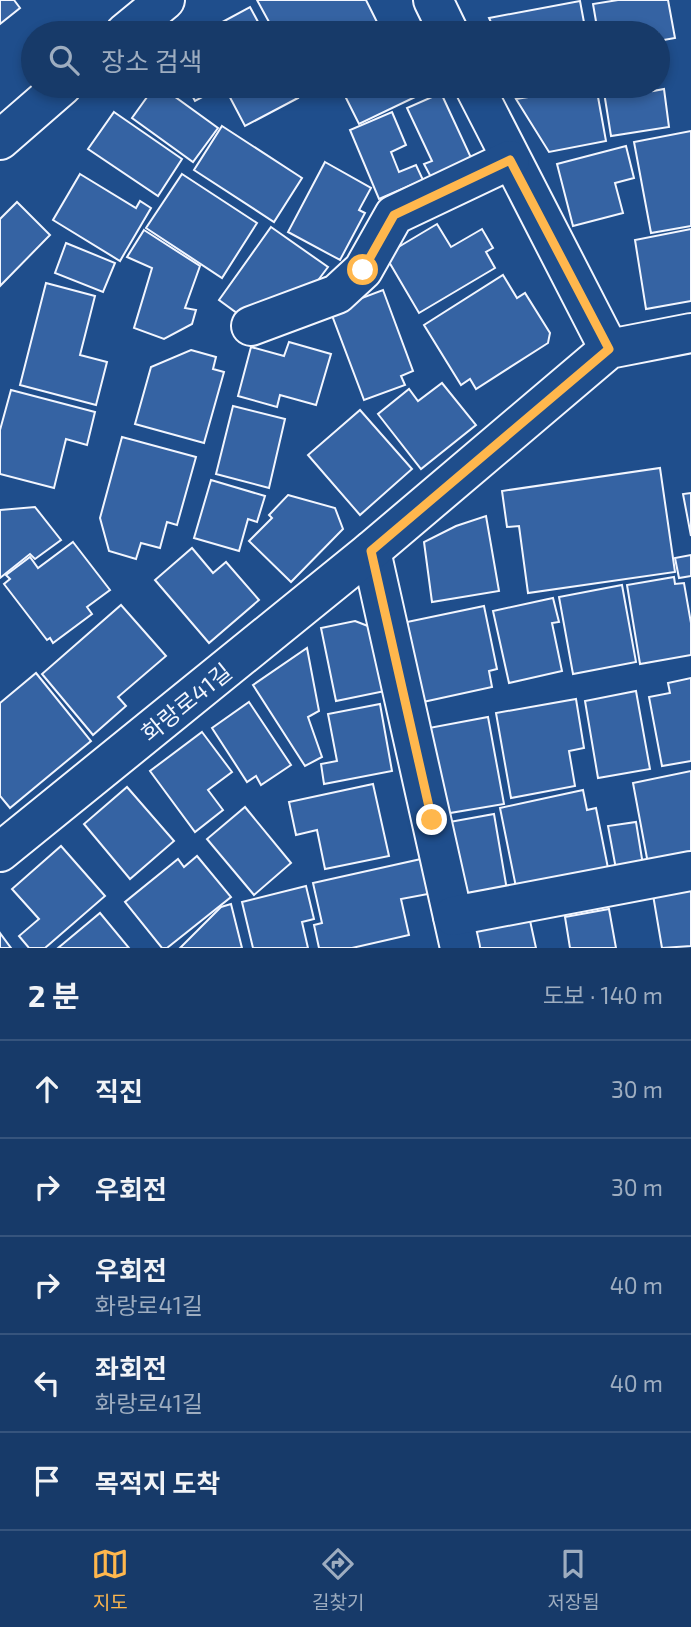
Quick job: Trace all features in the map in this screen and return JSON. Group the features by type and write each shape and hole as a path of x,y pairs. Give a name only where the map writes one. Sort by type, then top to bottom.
{"street":[{"path":"140,21 165,0"},
{"path":"433,0 443,21"},
{"path":"0,140 48,98"},
{"path":"480,98 609,349"},
{"path":"251,326 337,294 363,270 394,215 510,160"},
{"name":"화랑로41길","path":"0,852 371,551 609,349 691,333"},
{"path":"371,551 456,932 691,871"}],"building":[{"path":"0,0 14,0 20,8 0,24"},
{"path":"257,0 366,0 376,21 268,21"},
{"path":"618,0 668,0 675,38 670,39 670,21 596,21 593,4"},
{"path":"580,1 584,21 490,21 489,18"},
{"path":"250,7 258,21 224,21"},
{"path":"146,98 177,98 218,128 193,162 132,118"},
{"path":"230,98 298,98 245,126"},
{"path":"346,98 413,98 359,124"},
{"path":"430,98 443,98 473,162 433,181 424,164 432,161 407,108"},
{"path":"598,98 606,141 549,152 516,99"},
{"path":"605,98 665,98 669,127 611,136"},
{"path":"114,112 182,159 158,196 88,149"},
{"path":"392,112 406,145 391,152 399,172 416,165 423,180 379,199 350,130"},
{"path":"222,126 302,178 274,222 194,170"},
{"path":"691,131 691,226 651,233 634,142"},
{"path":"626,146 634,178 615,183 623,213 573,226 557,164"},
{"path":"325,162 371,188 359,210 365,213 340,260 288,232"},
{"path":"80,174 136,208 140,201 151,208 120,261 53,220"},
{"path":"182,174 257,223 222,278 146,228"},
{"path":"17,202 50,235 0,286 0,219"},
{"path":"437,224 451,247 482,229 493,248 486,252 495,268 419,313 385,255"},
{"path":"271,227 328,267 316,283 241,316 219,300"},
{"path":"691,229 691,301 646,309 635,240"},
{"path":"144,230 200,266 185,308 196,310 192,324 164,339 134,328 152,268 127,257"},
{"path":"66,243 115,263 103,292 55,273"},
{"path":"503,275 517,298 525,293 550,333 548,343 476,389 470,379 461,385 424,325"},
{"path":"46,283 95,296 80,355 107,362 96,405 20,385"},
{"path":"383,290 413,371 401,376 405,385 364,400 330,310"},
{"path":"289,342 331,354 316,405 280,395 277,407 238,396 251,347 284,356"},
{"path":"191,350 216,357 213,369 224,372 204,443 135,424 151,367"},
{"path":"442,383 476,425 421,469 378,414 409,389 418,401"},
{"path":"11,390 95,412 87,445 66,439 54,488 0,474 0,430"},
{"path":"233,406 285,419 269,488 216,474"},
{"path":"360,410 412,469 360,515 308,455"},
{"path":"122,437 196,457 177,525 167,522 160,548 141,543 136,559 109,551 100,518"},
{"path":"660,468 675,572 528,593 519,526 507,527 502,491"},
{"path":"211,480 265,496 257,522 248,519 239,551 194,538"},
{"path":"691,493 691,536 683,494"},
{"path":"288,495 335,508 343,529 291,582 249,541 272,518 269,515"},
{"path":"35,507 61,540 35,559 30,554 0,578 0,510"},
{"path":"486,516 499,591 432,602 424,542 456,526"},
{"path":"73,542 110,590 87,607 92,614 53,643 50,638 47,640 4,584 10,579 6,575 30,557 38,568"},
{"path":"192,548 213,573 226,562 259,600 209,643 155,580"},
{"path":"691,555 691,576 679,578 675,558"},
{"path":"674,577 675,584 684,583 691,623 691,655 640,664 627,585"},
{"path":"622,585 636,662 573,674 559,597"},
{"path":"553,598 559,622 552,623 562,671 509,683 493,611"},
{"path":"121,605 166,656 118,697 126,706 93,735 42,674"},
{"path":"484,606 497,669 489,671 492,687 423,702 407,622"},
{"path":"355,621 373,628 385,691 336,701 321,628"},
{"path":"307,648 319,711 308,717 322,757 305,766 253,685"},
{"path":"36,673 91,741 10,808 0,796 0,703"},
{"path":"691,678 691,761 662,766 649,697 670,693 668,683"},
{"path":"636,691 650,769 598,778 585,701"},
{"path":"576,699 584,748 569,751 575,786 511,798 496,713"},
{"path":"249,702 291,765 261,785 256,776 247,782 212,728"},
{"path":"380,704 392,771 324,784 321,764 337,761 328,714"},
{"path":"488,717 504,804 444,814 429,728"},
{"path":"202,732 232,772 208,790 223,810 195,832 150,771"},
{"path":"691,771 691,861 649,869 633,783"},
{"path":"373,784 389,856 325,869 317,830 296,835 289,802"},
{"path":"127,787 174,841 130,879 84,824"},
{"path":"583,790 587,810 596,808 609,873 517,892 500,808"},
{"path":"245,807 291,863 254,895 207,839"},
{"path":"494,814 507,890 465,897 444,823"},
{"path":"636,822 643,865 616,869 608,826"},
{"path":"61,846 105,896 45,948 29,948 19,936 39,919 12,889"},
{"path":"197,856 231,897 167,948 162,948 125,902 178,859 184,867"},
{"path":"421,859 428,894 401,899 409,935 352,948 319,948 314,925 322,923 313,883"},
{"path":"691,882 691,946 662,948 652,889"},
{"path":"306,886 314,919 302,922 308,948 253,948 242,902"},
{"path":"231,904 242,948 180,948 221,907"},
{"path":"609,909 616,948 570,948 565,917"},
{"path":"100,913 129,948 58,948"},
{"path":"529,916 536,948 476,948 472,928"},
{"path":"0,933 11,948 0,948"}],"route":[{"path":"363,270 394,215 510,160 609,349 371,551 432,820"}]}
